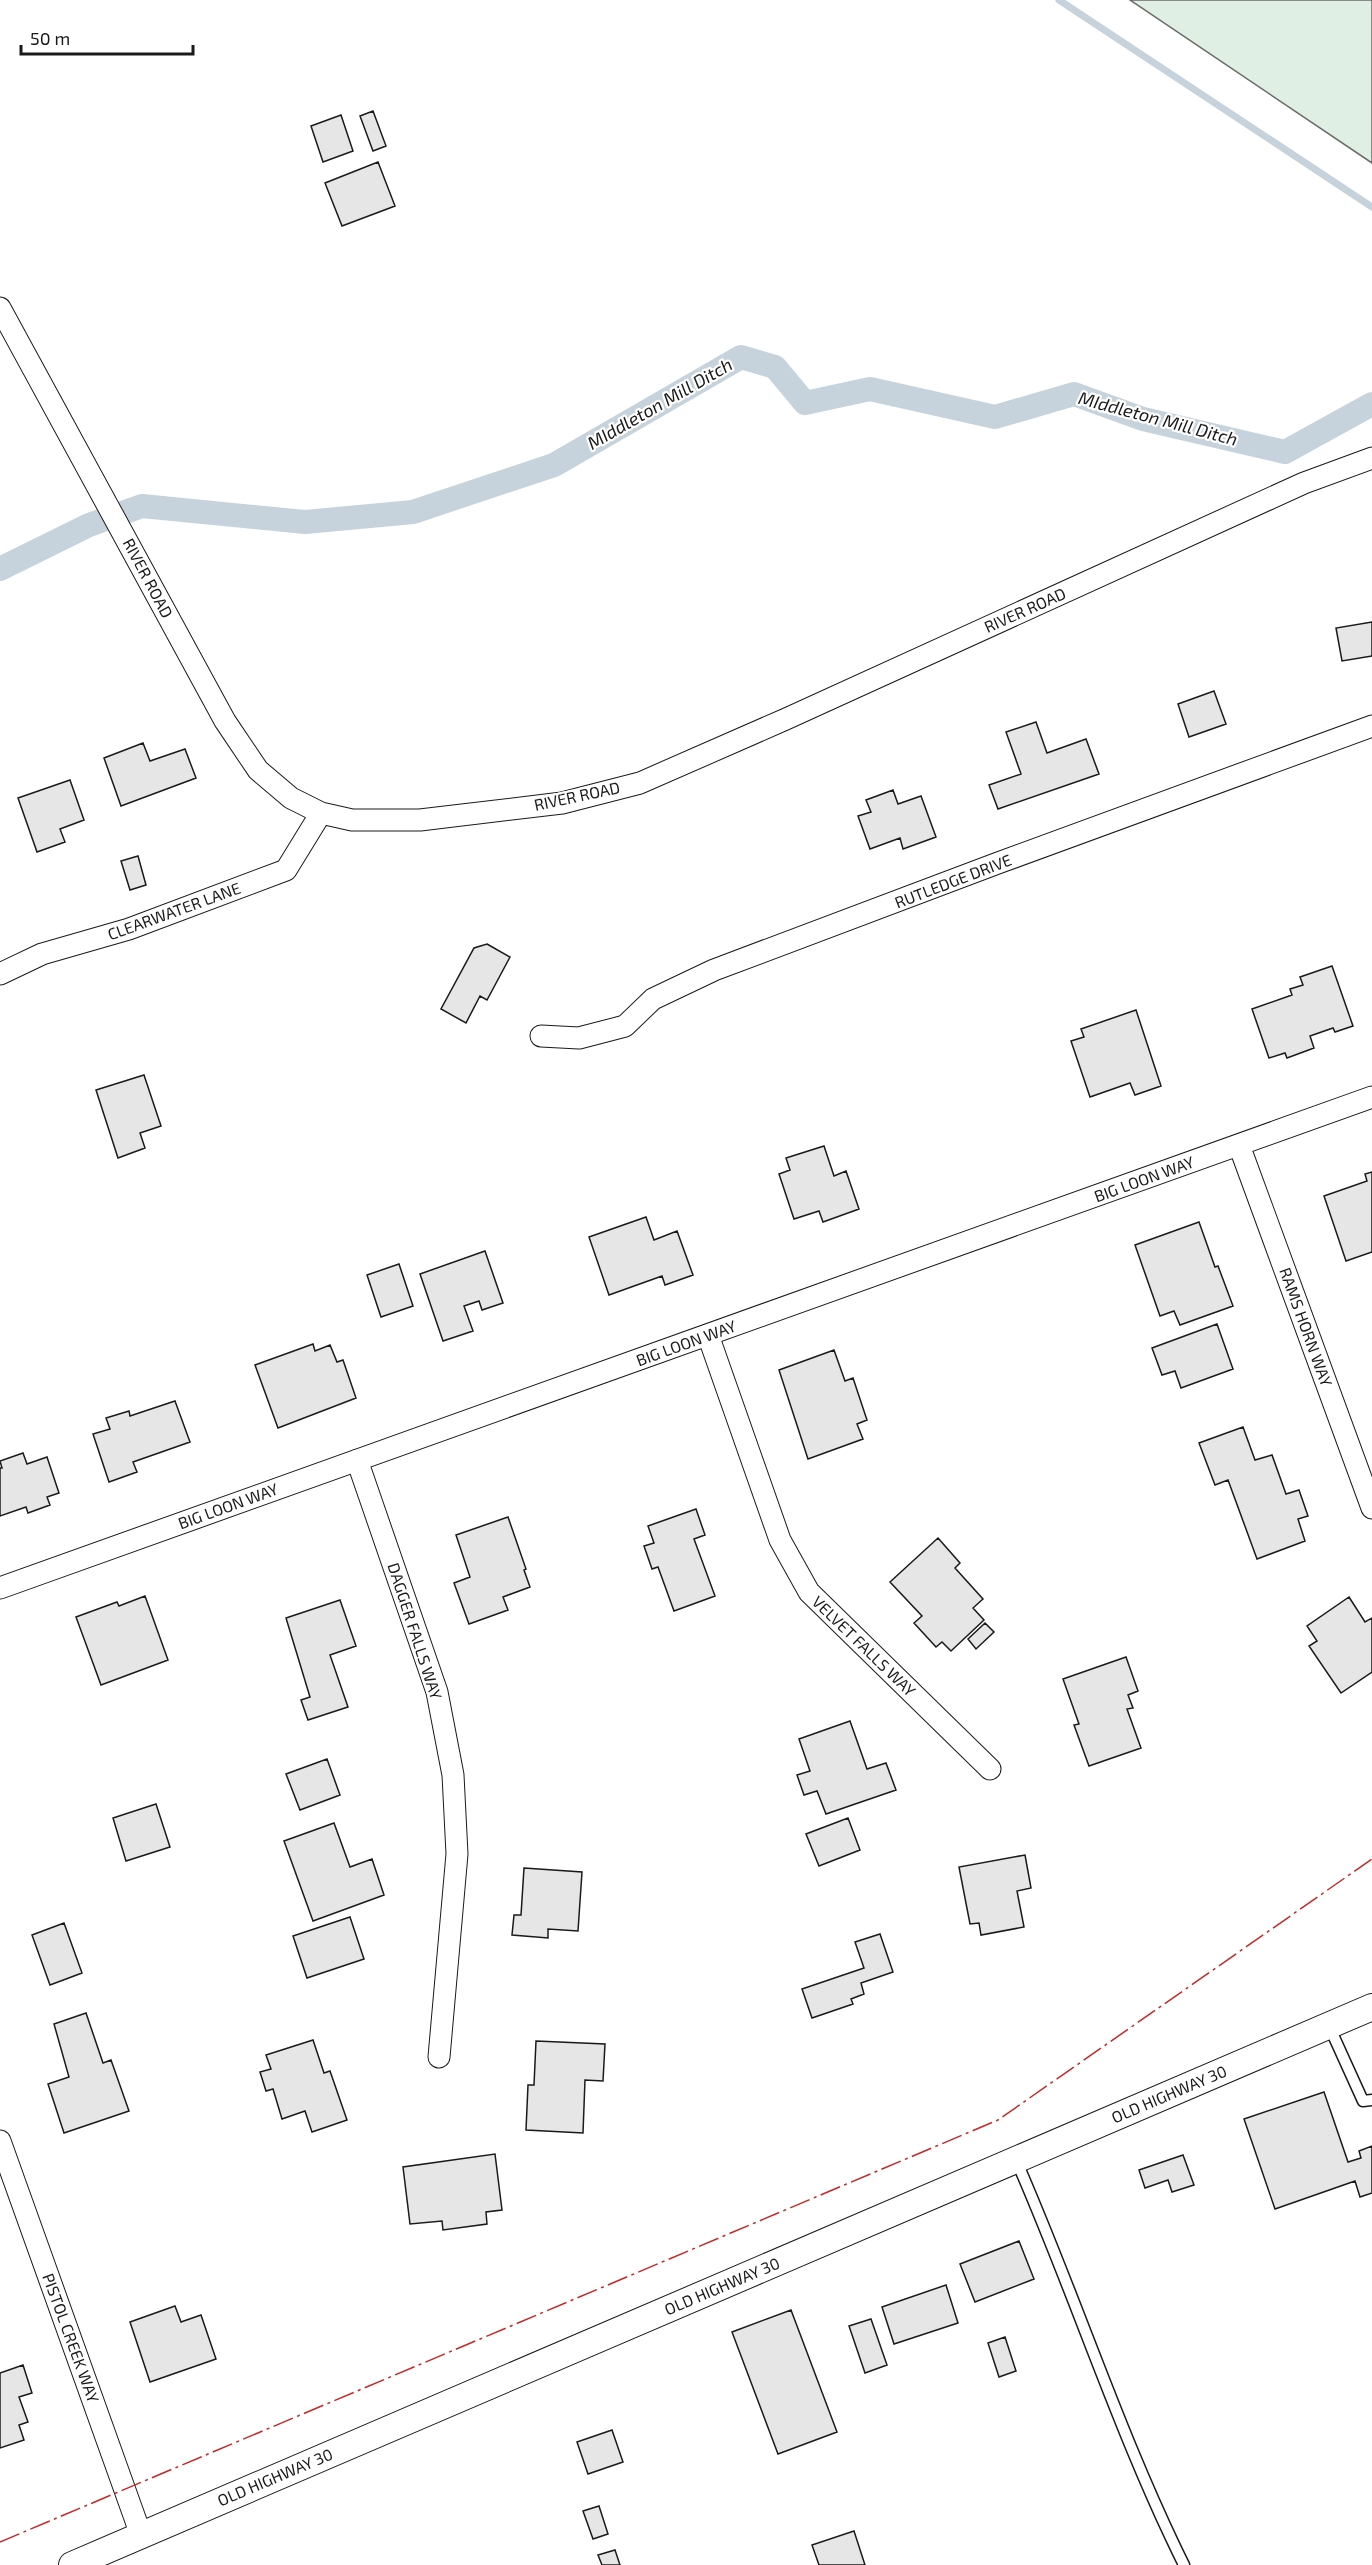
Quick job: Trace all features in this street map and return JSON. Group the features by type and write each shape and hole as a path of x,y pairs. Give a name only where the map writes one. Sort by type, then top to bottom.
{"street":[{"name":"RIVER ROAD","path":"0,309 225,721 258,770 291,798 321,813 352,820 420,820 562,803 640,783 1304,483 1372,458"},
{"name":"RUTLEDGE DRIVE","path":"541,1036 579,1038 625,1026 653,999 714,970 1372,726"},
{"name":"CLEARWATER LANE","path":"0,975 42,954 129,929 286,870 321,813"},
{"name":"BIG LOON WAY","path":"0,1588 1372,1097"},
{"name":"RAMS HORN WAY","path":"1239,1145 1372,1508"},
{"name":"VELVET FALLS WAY","path":"708,1335 780,1540 809,1592 990,1769"},
{"name":"DAGGER FALLS WAY","path":"357,1460 437,1692 453,1775 457,1854 439,2058"},
{"name":"OLD HIGHWAY 30","path":"72,2565 1372,2007"},
{"name":"PISTOL CREEK WAY","path":"0,2141 141,2535"}],"lane":[{"path":"1329,2025 1363,2100 1372,2100"},
{"path":"1016,2160 1044,2223 1152,2501 1184,2565"}],"green space":[{"path":"1130,0 1372,0 1372,163"}],"building":[{"path":"373,111 386,146 373,151 360,116"},
{"path":"341,115 353,151 323,162 311,126"},
{"path":"378,162 395,206 342,226 325,183"},
{"path":"1372,622 1372,656 1342,661 1336,628"},
{"path":"1214,691 1226,724 1189,737 1178,704"},
{"path":"1036,722 1047,753 1086,739 1099,774 998,809 989,785 1021,774 1006,732"},
{"path":"143,743 150,761 185,749 196,778 121,806 104,758"},
{"path":"70,780 84,820 60,829 65,842 37,852 18,798"},
{"path":"893,790 898,804 921,796 936,837 903,849 900,838 870,849 858,816 871,812 866,800"},
{"path":"138,856 146,885 130,890 121,861"},
{"path":"487,944 510,957 487,1000 480,996 466,1023 441,1009 474,948"},
{"path":"1332,966 1353,1026 1335,1032 1333,1028 1310,1036 1314,1048 1287,1058 1285,1053 1269,1058 1252,1009 1292,995 1290,989 1303,985 1300,977"},
{"path":"1136,1010 1161,1086 1135,1095 1130,1083 1090,1097 1071,1041 1084,1037 1081,1029"},
{"path":"144,1075 161,1126 140,1133 145,1148 118,1158 96,1090"},
{"path":"824,1146 834,1176 846,1171 859,1209 823,1222 819,1211 794,1219 779,1174 790,1170 786,1158"},
{"path":"1372,1172 1372,1252 1346,1261 1324,1196 1367,1181 1365,1174"},
{"path":"646,1217 654,1240 677,1231 693,1275 665,1285 662,1276 609,1295 589,1237"},
{"path":"1199,1222 1215,1267 1218,1266 1233,1306 1180,1325 1174,1311 1160,1316 1135,1245"},
{"path":"485,1251 503,1303 482,1310 479,1301 464,1306 473,1331 443,1341 420,1274"},
{"path":"399,1264 413,1306 381,1317 367,1275"},
{"path":"1217,1324 1233,1369 1181,1388 1175,1371 1162,1375 1152,1348"},
{"path":"313,1344 315,1351 330,1345 337,1362 343,1360 356,1398 278,1428 255,1365"},
{"path":"834,1350 845,1381 853,1378 867,1420 857,1424 863,1439 808,1459 779,1370"},
{"path":"175,1401 190,1442 133,1462 137,1472 109,1482 93,1434 110,1429 106,1418 129,1411 130,1416"},
{"path":"1243,1427 1255,1460 1272,1455 1286,1494 1299,1490 1308,1516 1298,1519 1305,1541 1257,1559 1228,1480 1215,1485 1199,1443"},
{"path":"23,1453 27,1464 47,1457 59,1493 47,1497 50,1505 28,1513 26,1507 0,1516 0,1468 2,1468 0,1461"},
{"path":"696,1509 705,1535 694,1539 715,1596 674,1611 658,1567 652,1569 644,1546 654,1543 648,1526"},
{"path":"508,1517 530,1587 503,1597 508,1610 469,1624 454,1583 470,1577 456,1535"},
{"path":"938,1538 960,1563 955,1568 983,1599 973,1608 984,1620 951,1651 942,1642 936,1647 914,1623 922,1616 890,1582"},
{"path":"145,1596 168,1660 101,1685 76,1617 117,1602 119,1606"},
{"path":"1349,1597 1365,1622 1372,1618 1372,1672 1341,1693 1309,1646 1317,1641 1307,1626"},
{"path":"340,1600 356,1646 330,1655 348,1707 308,1720 301,1700 310,1697 286,1618"},
{"path":"985,1623 994,1632 976,1649 968,1639"},
{"path":"1126,1657 1138,1691 1128,1695 1133,1708 1127,1709 1141,1748 1089,1766 1074,1725 1079,1724 1063,1679"},
{"path":"850,1721 867,1769 886,1763 896,1790 826,1814 817,1791 804,1795 797,1775 810,1771 799,1739"},
{"path":"327,1759 340,1795 300,1810 286,1774"},
{"path":"156,1804 170,1847 126,1861 113,1818"},
{"path":"848,1818 860,1850 819,1866 806,1834"},
{"path":"334,1823 350,1867 372,1859 384,1895 313,1921 284,1841"},
{"path":"1025,1855 1031,1888 1017,1891 1024,1927 981,1935 979,1923 970,1924 959,1867"},
{"path":"524,1868 582,1872 578,1931 548,1929 548,1938 512,1935 514,1915 521,1915"},
{"path":"350,1917 364,1959 307,1978 293,1936"},
{"path":"64,1923 82,1973 50,1985 32,1935"},
{"path":"880,1934 893,1972 861,1983 864,1994 851,1999 853,2004 812,2018 802,1989 864,1968 855,1942"},
{"path":"86,2013 103,2063 111,2060 129,2111 64,2133 48,2084 69,2077 54,2024"},
{"path":"313,2040 324,2073 330,2071 347,2120 312,2132 305,2111 282,2119 273,2089 266,2091 260,2072 271,2069 266,2055"},
{"path":"536,2041 605,2044 603,2081 585,2080 583,2133 526,2130 528,2085 534,2085"},
{"path":"1324,2092 1348,2162 1361,2158 1359,2151 1372,2146 1372,2193 1360,2197 1355,2181 1275,2209 1244,2119"},
{"path":"495,2154 502,2210 486,2212 487,2224 443,2230 442,2221 410,2224 403,2167"},
{"path":"1183,2155 1194,2185 1172,2192 1168,2180 1145,2188 1139,2170"},
{"path":"1019,2241 1034,2279 975,2302 960,2264"},
{"path":"946,2285 958,2323 894,2344 882,2307"},
{"path":"175,2306 181,2322 201,2315 216,2359 150,2382 130,2322"},
{"path":"791,2310 837,2432 778,2454 732,2332"},
{"path":"871,2319 887,2365 865,2373 849,2326"},
{"path":"1005,2337 1016,2371 999,2377 988,2343"},
{"path":"23,2365 32,2393 19,2397 28,2422 19,2425 24,2440 0,2448 0,2373"},
{"path":"612,2430 623,2462 588,2474 577,2442"},
{"path":"599,2506 608,2534 593,2539 583,2511"},
{"path":"854,2531 865,2565 819,2565 812,2545"},
{"path":"615,2550 620,2565 602,2565 598,2555"}],"waterway":[{"path":"1059,0 1372,207"},
{"name":"MIddleton Mill Ditch","path":"0,569 89,525 142,506 305,522 413,512 554,465 741,357 775,367 805,403 870,389 995,417 1074,394 1143,419 1285,452 1372,404"}],"power":[{"path":"0,2542 998,2120 1372,1859"}]}
